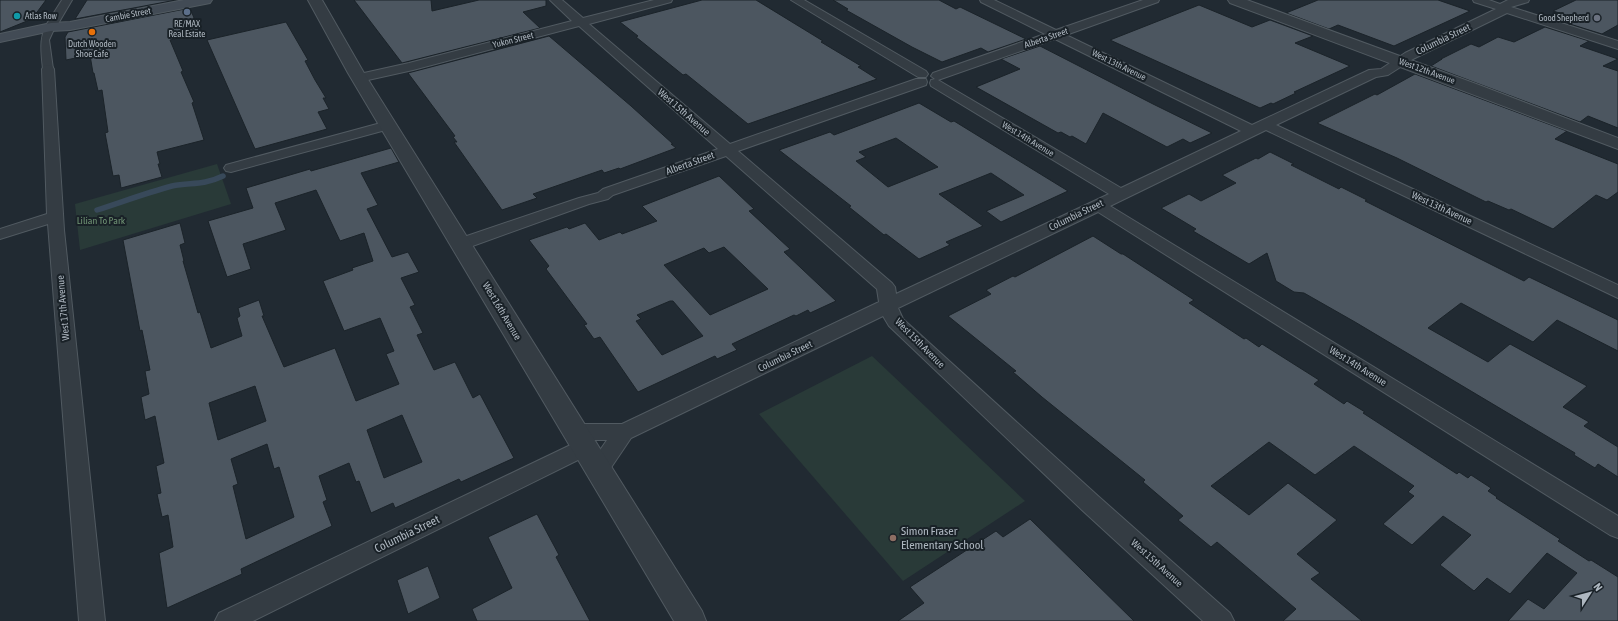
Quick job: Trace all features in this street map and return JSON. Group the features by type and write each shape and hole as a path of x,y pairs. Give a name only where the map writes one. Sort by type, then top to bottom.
{"main road":[{"name":"Cambie Street","path":"0,38 51,27 75,18 161,0"},
{"name":"Cambie Street","path":"51,27 70,26 206,0"}],"street":[{"name":"West 17th Avenue","path":"67,0 51,27 46,40 55,217 92,621"},
{"name":"West 16th Avenue","path":"315,0 359,78 691,621"},
{"name":"West 15th Avenue","path":"555,0 886,287 888,306 895,322 1085,498 1221,621"},
{"name":"Yukon Street","path":"359,78 479,49 667,0"},
{"path":"796,0 921,78 926,84 937,79"},
{"name":"West 13th Avenue","path":"985,0 1056,35 1618,292"},
{"name":"Alberta Street","path":"937,79 1154,0"},
{"name":"West 12th Avenue","path":"1235,0 1618,144"},
{"path":"1478,0 1618,45"},
{"name":"Columbia Street","path":"228,621 1373,73 1384,72 1409,56 1506,9 1505,5 1524,0"},
{"name":"Alberta Street","path":"461,244 584,201 592,200 608,192 727,150 921,78"},
{"name":"West 14th Avenue","path":"937,79 1120,194"},
{"path":"231,168 388,125"},
{"name":"West 14th Avenue","path":"1098,205 1618,528"},
{"path":"0,234 55,217"},
{"name":"Columbia Street","path":"586,449 624,432"}],"green space":[{"name":"Lilian To Park","path":"217,164 231,204 80,250 75,204"},
{"path":"872,356 1025,501 903,581 759,414"}],"building":[{"path":"0,0 46,0 32,19 0,32"},
{"path":"87,0 176,0 75,19"},
{"path":"354,0 431,0 432,11 479,0 546,0 546,6 523,12 540,28 402,63"},
{"path":"702,0 756,0 823,41 821,42 861,66 858,67 877,79 748,124 686,74 683,75 620,22"},
{"path":"833,0 939,0 956,9 960,7 1026,39 988,52 981,48 942,62 846,10 848,9"},
{"path":"1318,0 1438,0 1470,11 1394,46 1338,25 1329,29 1286,13"},
{"name":"Good Shepherd","path":"1576,0 1618,0 1618,25 1602,34 1557,20 1566,15 1553,11"},
{"path":"1199,5 1252,27 1270,20 1313,36 1295,43 1350,66 1294,92 1296,93 1273,104 1271,103 1260,108 1110,40"},
{"path":"190,8 200,33 170,40 183,71 181,72 194,102 192,103 204,140 157,152 160,164 158,164 162,177 121,188 119,175 113,176 105,133 108,132 102,90 98,91 90,55 66,60 65,37 68,32"},
{"path":"286,22 308,60 305,61 326,98 323,98 329,109 318,112 327,129 255,149 207,40"},
{"path":"1545,27 1589,41 1580,46 1618,59 1603,66 1618,71 1618,128 1588,116 1580,122 1431,66 1441,59 1471,44 1479,47 1498,37 1514,42"},
{"path":"549,36 631,106 676,148 620,169 619,168 604,173 602,170 533,194 537,198 502,210 454,142 457,142 453,137 455,136 408,73"},
{"path":"1040,46 1212,133 1190,143 1183,139 1167,147 1103,113 1086,144 1072,136 1070,137 1061,132 1058,133 976,87 1020,69 1001,59"},
{"path":"1415,74 1567,131 1555,139 1618,164 1618,192 1607,200 1596,195 1553,229 1511,209 1509,210 1488,201 1486,202 1397,158 1317,123 1375,94 1377,95"},
{"path":"919,103 951,122 954,121 1068,191 1001,222 986,211 1024,195 991,173 939,194 983,226 946,242 950,245 919,259 886,234 884,235 849,207 851,206 779,150 830,132 834,135","holes":["896,138 938,167 888,187 856,161 866,157 859,152"]},
{"path":"391,148 399,162 361,173 378,205 367,209 392,257 408,252 419,272 401,278 415,305 410,307 423,333 417,335 434,370 455,362 473,398 480,394 514,458 461,482 459,479 395,508 393,503 371,513 359,481 356,482 349,463 319,476 327,500 323,502 332,526 241,569 242,574 167,608 159,553 173,547 168,515 162,517 157,494 161,493 156,466 164,463 155,416 145,420 141,397 149,394 145,371 150,370 142,330 140,331 123,240 180,223 185,243 180,245 183,261 198,313 200,312 211,348 242,336 237,318 240,316 238,308 259,300 264,316 262,316 284,367 335,348 356,401 399,384 386,354 394,351 380,318 344,331 323,281 353,270 352,268 373,261 364,233 340,241 316,190 275,203 286,230 243,244 251,269 227,277 208,221 253,208 246,188 310,169 311,171","holes":["255,386 266,421 218,440 209,403","402,415 422,462 384,478 367,430","267,444 274,469 279,467 294,517 246,539 233,486 238,484 231,459"]},
{"path":"1270,152 1294,164 1291,165 1339,189 1341,187 1367,200 1365,201 1524,281 1529,277 1618,320 1618,351 1557,320 1533,342 1461,303 1428,328 1488,362 1510,344 1587,386 1563,407 1589,422 1584,426 1618,447 1618,477 1598,464 1595,468 1574,455 1575,453 1355,322 1304,293 1294,292 1276,281 1267,253 1249,264 1193,231 1196,229 1161,208 1189,194 1201,201 1236,183 1222,175"},
{"path":"719,176 754,209 749,211 790,249 784,252 836,301 810,313 808,310 796,316 794,315 732,344 737,350 717,359 715,356 638,392 600,337 594,339 584,325 587,324 546,269 549,266 529,240 567,227 569,229 585,223 599,240 620,232 622,234 657,221 642,206","holes":["724,247 768,289 710,315 664,265 704,248 709,253","673,301 703,336 662,355 636,321 641,319 637,315"]},
{"path":"1093,236 1194,300 1189,303 1244,339 1246,338 1259,347 1262,344 1319,380 1314,384 1344,404 1347,401 1365,412 1363,413 1457,474 1459,472 1468,478 1471,475 1491,488 1488,491 1497,497 1496,498 1560,539 1558,541 1589,561 1591,560 1618,577 1618,621 1508,621 1528,599 1544,609 1577,573 1547,553 1510,594 1487,578 1474,591 1440,565 1471,535 1443,516 1412,545 1383,524 1414,496 1408,492 1414,486 1354,446 1315,475 1269,442 1211,486 1249,515 1288,483 1337,520 1297,554 1320,573 1311,579 1362,621 1283,621 1296,609 1217,542 1211,547 1178,520 1183,516 1143,482 1145,480 1042,397 1013,372 1016,371 948,316 991,294 986,290 1013,276 1015,277"},
{"path":"537,514 559,555 556,557 590,621 477,621 472,609 512,588 488,537"},
{"path":"1030,519 1134,621 898,621 924,603 910,587 996,531 1003,537"},
{"path":"428,566 440,598 408,614 397,580"}],"waterway":[{"path":"97,210 172,186 203,183 223,176"}],"place":[{"name":"RE/MAX Real Estate","path":"187,12"},
{"name":"Atlas Row","path":"17,16"},
{"name":"Good Shepherd","path":"1597,18"},
{"name":"Dutch Wooden Shoe Cafe","path":"92,32"},
{"name":"Simon Fraser Elementary School","path":"893,538"}]}
